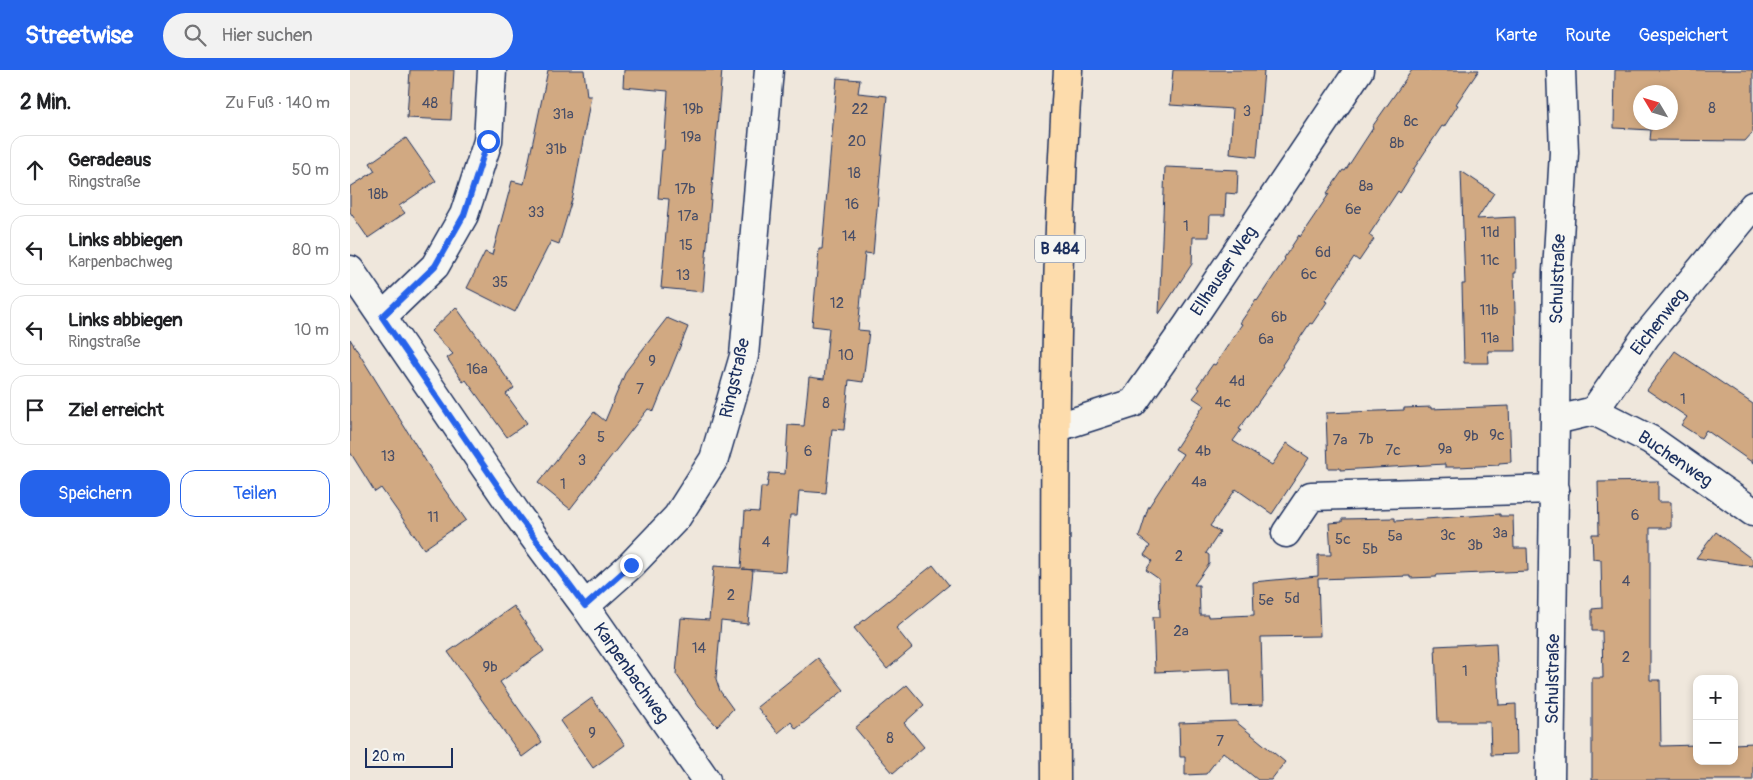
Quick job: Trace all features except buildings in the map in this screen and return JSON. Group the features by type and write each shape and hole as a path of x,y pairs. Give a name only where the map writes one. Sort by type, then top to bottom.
{"main road":[{"name":"B 484","path":"1056,780 1055,428 1062,170 1068,70"}],"street":[{"path":"382,317 435,266 464,215 488,141 492,70"},
{"name":"Ringstraße","path":"585,606 631,565 677,517 714,459 744,356 769,70"},
{"name":"Ellhauser Weg","path":"1055,428 1133,403 1359,70"},
{"name":"Schulstraße","path":"1550,780 1557,272 1564,152 1560,70"},
{"name":"Eichenweg","path":"1594,411 1646,336 1753,206"},
{"name":"Karpenbachweg","path":"350,270 519,517 585,606 706,780"},
{"path":"1556,420 1594,411"},
{"name":"Buchenweg","path":"1594,411 1651,440 1753,512"},
{"path":"1286,533 1311,496 1555,488"}],"route":[{"path":"488,141 464,215 435,266 382,317 519,517 585,606 631,565"}]}
